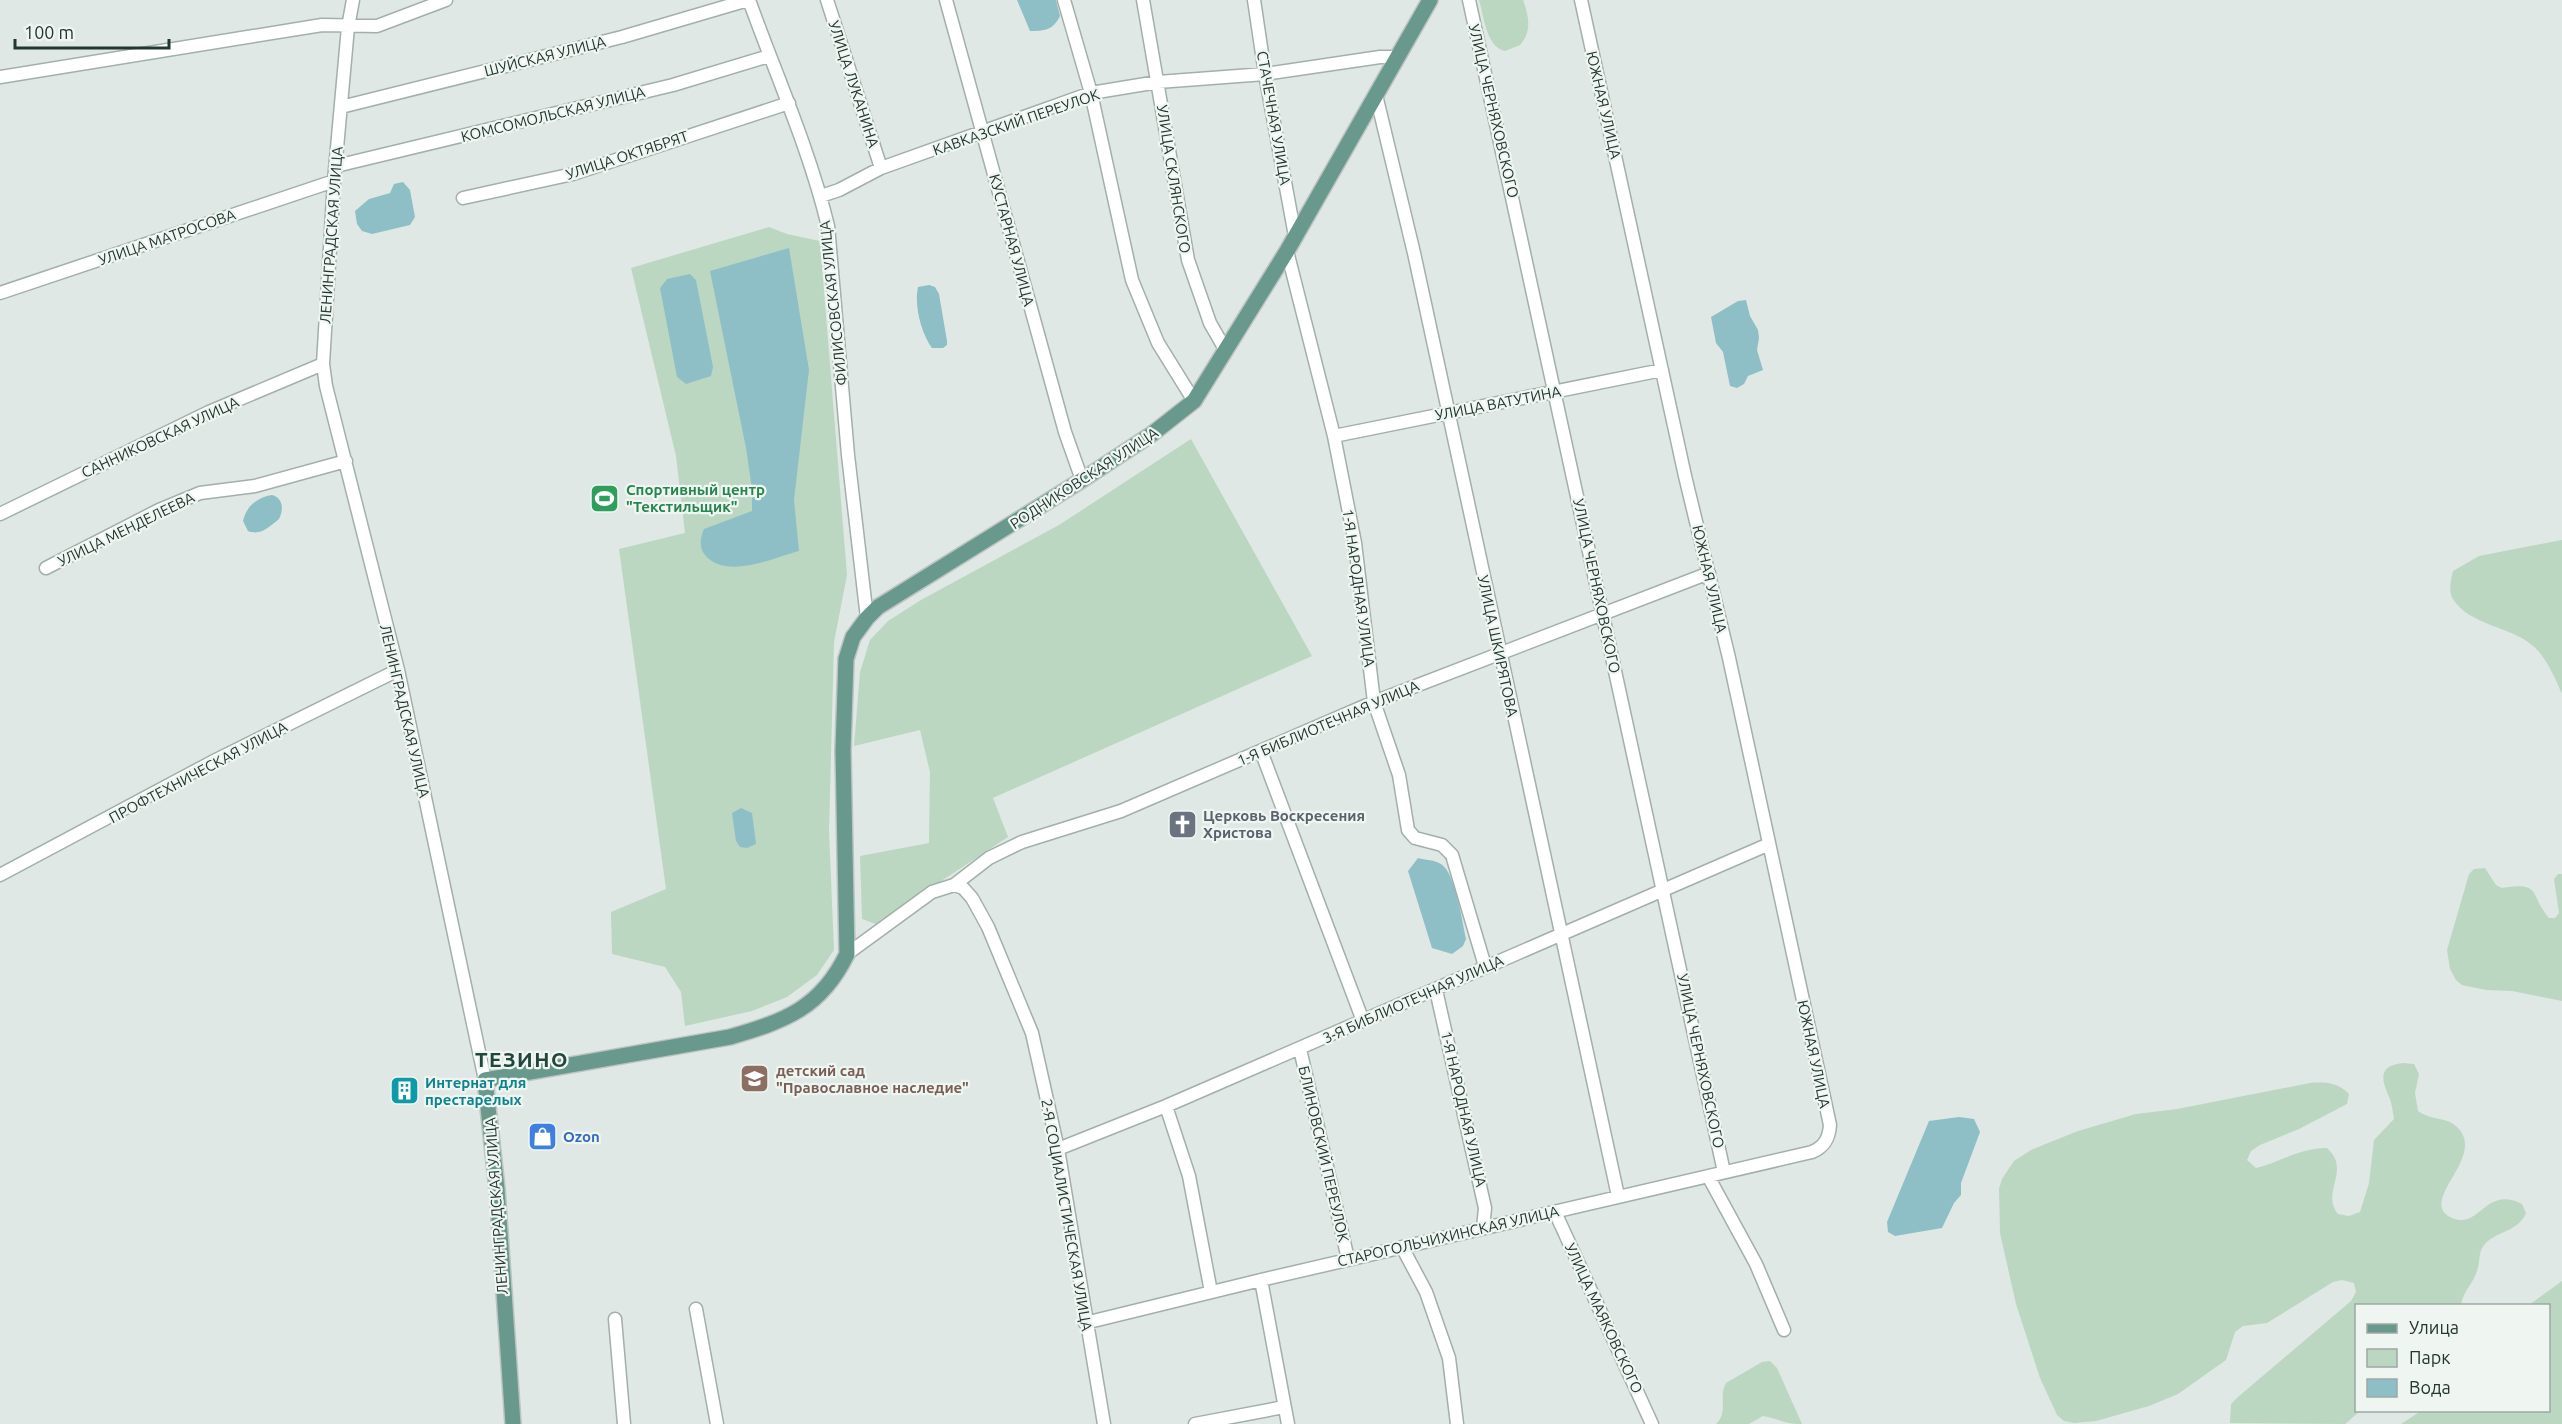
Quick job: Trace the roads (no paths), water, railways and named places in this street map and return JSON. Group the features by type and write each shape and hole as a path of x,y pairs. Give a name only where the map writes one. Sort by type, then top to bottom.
{"main road":[{"name":"РОДНИКОВСКАЯ УЛИЦА","path":"847,954 843,750 846,659 853,637 878,607 1082,480 1152,434 1194,402 1287,251 1430,0"},
{"path":"485,1080 730,1037 766,1027 795,1013 819,995 836,977 847,954"},
{"name":"ЛЕНИНГРАДСКАЯ УЛИЦА","path":"485,1080 497,1189 513,1424"}],"street":[{"name":"ЛЕНИНГРАДСКАЯ УЛИЦА","path":"353,0 348,27 334,181 323,364 326,387 398,670 485,1080"},
{"path":"0,77 322,25 377,26 445,1 460,0"},
{"name":"ФИЛИСОВСКАЯ УЛИЦА","path":"748,0 789,103 821,196 828,226 847,443 867,618"},
{"name":"ШУЙСКАЯ УЛИЦА","path":"341,107 600,42 748,0"},
{"name":"УЛИЦА ЛУКАНИНА","path":"827,0 881,168"},
{"name":"КУСТАРНАЯ УЛИЦА","path":"946,0 1065,432 1082,480"},
{"path":"1065,0 1091,93 1132,280 1158,343 1194,402"},
{"name":"УЛИЦА СКЛЯНСКОГО","path":"1143,0 1188,260 1210,323 1227,351"},
{"name":"СТАЧЕЧНАЯ УЛИЦА","path":"1254,0 1264,74 1295,236"},
{"path":"1418,0 1421,17"},
{"name":"УЛИЦА ЧЕРНЯХОВСКОГО","path":"1469,0 1725,1172"},
{"name":"ЮЖНАЯ УЛИЦА","path":"1581,0 1830,1125 1825,1143 1812,1152"},
{"name":"КОМСОМОЛЬСКАЯ УЛИЦА","path":"336,166 673,85 769,56"},
{"name":"КАВКАЗСКИЙ ПЕРЕУЛОК","path":"821,196 839,190 881,168 1091,93 1158,82 1264,74 1380,57 1398,57"},
{"name":"УЛИЦА ШКИРЯТОВА","path":"1376,96 1414,253 1618,1196"},
{"name":"УЛИЦА ОКТЯБРЯТ","path":"463,198 573,174 789,103"},
{"name":"УЛИЦА МАТРОСОВА","path":"0,293 334,181"},
{"name":"1-Я НАРОДНАЯ УЛИЦА","path":"1287,251 1334,436 1354,543 1374,702 1399,776 1408,830 1414,838 1442,845 1452,855 1485,966"},
{"name":"САННИКОВСКАЯ УЛИЦА","path":"0,514 209,412 323,364"},
{"name":"УЛИЦА ВАТУТИНА","path":"1334,436 1662,370"},
{"name":"УЛИЦА МЕНДЕЛЕЕВА","path":"46,568 159,510 200,493 255,486 346,461"},
{"name":"1-Я БИБЛИОТЕЧНАЯ УЛИЦА","path":"847,954 932,892 954,885 989,858 1022,843 1112,814 1374,702 1709,573"},
{"name":"ПРОФТЕХНИЧЕСКАЯ УЛИЦА","path":"2,871 212,762 398,670"},
{"path":"1262,751 1363,1021"},
{"name":"3-Я БИБЛИОТЕЧНАЯ УЛИЦА","path":"1058,1149 1166,1106 1767,845"},
{"name":"2-Я СОЦИАЛИСТИЧЕСКАЯ УЛИЦА","path":"954,885 963,888 972,898 988,927 1032,1033 1058,1149 1085,1323 1104,1424"},
{"name":"1-Я НАРОДНАЯ УЛИЦА","path":"1436,990 1460,1087 1485,1208 1483,1228"},
{"name":"БЛИНОВСКИЙ ПЕРЕУЛОК","path":"1300,1048 1348,1259"},
{"path":"1166,1106 1189,1176 1212,1292"},
{"name":"СТАРОГОЛЬЧИХИНСКАЯ УЛИЦА","path":"1085,1323 1348,1259 1812,1152"},
{"path":"1708,1176 1756,1264 1784,1330"},
{"name":"УЛИЦА МАЯКОВСКОГО","path":"1555,1212 1653,1424"},
{"path":"1402,1247 1429,1300 1449,1358 1457,1424"},
{"path":"1261,1280 1288,1424"},
{"path":"696,1309 717,1424"},
{"path":"615,1319 624,1424"},
{"path":"1195,1424 1284,1407"}],"water":[{"path":"1017,0 1056,0 1060,16 1048,29 1030,31"},
{"path":"403,182 410,190 415,217 410,225 372,234 362,231 357,224 355,211 369,199 390,193 394,184"},
{"path":"789,248 809,370 794,500 799,551 750,565 725,566 714,562 703,552 701,542 704,529 752,511 752,489 746,448 710,271"},
{"path":"690,274 696,280 713,367 711,376 686,384 677,377 660,288 667,279"},
{"path":"929,285 935,287 939,294 947,341 947,345 943,348 932,348 919,319 918,287"},
{"path":"1746,300 1750,316 1758,330 1757,350 1763,370 1748,376 1744,384 1737,388 1730,386 1723,352 1716,343 1711,317 1738,301"},
{"path":"272,495 276,496 282,504 279,519 261,532 248,531 243,521 247,511 257,500"},
{"path":"741,808 752,813 756,844 747,848 740,847 736,841 732,813"},
{"path":"1418,858 1441,864 1451,877 1466,939 1463,946 1452,954 1432,948 1408,871"},
{"path":"1959,1117 1974,1119 1980,1132 1961,1183 1961,1195 1954,1203 1942,1228 1895,1236 1888,1232 1887,1222 1929,1121"}],"place":[{"name":"Спортивный центр \"Текстильщик\"","path":"605,498"},
{"name":"Церковь Воскресения Христова","path":"1182,824"},
{"name":"детский сад \"Православное наследие\"","path":"755,1079"},
{"name":"Интернат для престарелых","path":"404,1091"},
{"name":"Ozon","path":"542,1136"}],"district":[{"name":"ТЕЗИНО","path":"522,1059"}]}
